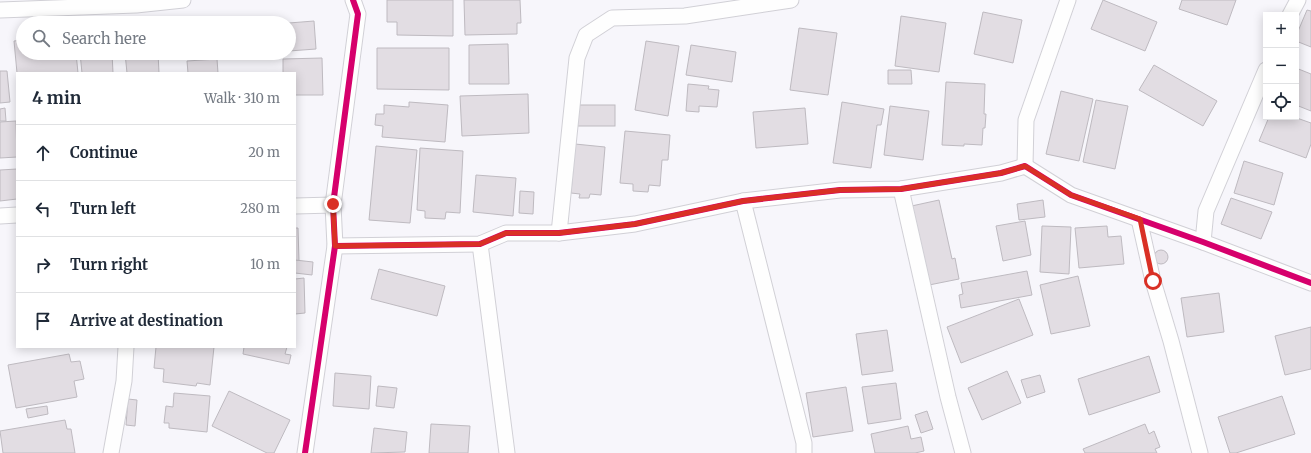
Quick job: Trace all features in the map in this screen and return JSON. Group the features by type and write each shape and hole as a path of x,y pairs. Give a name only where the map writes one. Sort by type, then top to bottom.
{"street":[{"path":"0,10 136,5 183,0"},
{"path":"304,453 335,246 333,204 358,14 353,0"},
{"path":"559,233 577,58 586,36 612,18 685,16 791,0"},
{"path":"1292,12 1298,0"},
{"path":"1025,166 1026,120 1066,1"},
{"path":"1203,242 1206,211 1263,77"},
{"path":"335,246 480,244 506,233 559,233 635,224 743,201 840,190 901,189 1001,173 1025,166 1071,195 1203,242 1311,283"},
{"path":"901,189 962,453"},
{"path":"743,201 804,443 804,453"},
{"path":"296,206 333,204"},
{"path":"0,216 16,215"},
{"path":"1140,219 1153,281 1171,340 1200,453"},
{"path":"480,244 507,453"},
{"path":"111,453 124,381 126,348"}],"building":[{"path":"387,0 453,0 453,36 397,35 397,22 387,22"},
{"path":"464,0 520,0 521,23 517,23 517,34 465,35"},
{"path":"1103,0 1157,22 1145,51 1091,29"},
{"path":"1182,0 1236,0 1227,25 1179,9"},
{"path":"1307,10 1311,11 1311,47 1299,42 1299,29"},
{"path":"983,12 1022,20 1013,63 974,54"},
{"path":"901,16 946,23 939,72 895,66"},
{"path":"314,21 316,49 296,50 296,22"},
{"path":"799,28 837,33 828,95 790,90"},
{"path":"14,41 16,41 16,60 77,60 78,72 17,72"},
{"path":"646,41 679,46 668,116 635,110"},
{"path":"508,44 509,84 469,84 469,45"},
{"path":"691,45 736,52 732,82 686,75"},
{"path":"377,48 449,48 449,90 377,89"},
{"path":"322,58 323,95 296,95 296,72 283,72 283,60 296,60 296,59"},
{"path":"81,60 112,60 113,72 82,72"},
{"path":"126,60 158,60 159,72 127,72"},
{"path":"217,60 218,72 188,72 187,61"},
{"path":"1154,65 1217,101 1203,126 1139,90"},
{"path":"1299,69 1311,74 1311,111 1299,106"},
{"path":"888,70 911,70 912,84 888,84"},
{"path":"0,71 7,71 10,102 0,103"},
{"path":"946,82 985,84 984,114 986,114 982,145 942,145"},
{"path":"688,84 709,86 708,89 719,90 717,107 699,106 699,112 686,111"},
{"path":"1061,91 1093,99 1079,161 1046,154"},
{"path":"528,94 529,133 462,136 460,96"},
{"path":"1096,100 1128,106 1115,169 1083,162"},
{"path":"409,102 448,105 445,142 382,137 383,126 375,125 376,114 384,114 384,105 409,107"},
{"path":"842,102 884,109 881,125 877,125 871,168 833,163"},
{"path":"574,105 615,105 615,126 574,126"},
{"path":"890,106 929,111 923,160 884,155"},
{"path":"5,108 6,121 0,121 0,109"},
{"path":"805,108 808,144 756,148 753,112"},
{"path":"1299,119 1311,123 1311,144 1306,158 1259,141 1268,120 1299,120"},
{"path":"16,121 16,157 0,158 0,122"},
{"path":"625,131 670,135 668,160 662,160 660,186 649,185 648,192 633,191 633,184 620,183"},
{"path":"575,144 605,147 601,195 590,194 589,198 579,198 580,194 571,193"},
{"path":"376,146 417,150 410,223 369,220"},
{"path":"420,148 463,151 460,213 446,212 445,219 425,218 425,211 417,210"},
{"path":"1244,161 1283,173 1274,205 1234,193"},
{"path":"16,169 16,199 0,201 0,170"},
{"path":"476,175 516,178 513,216 473,212"},
{"path":"520,191 534,192 533,214 519,213"},
{"path":"1231,198 1272,212 1261,239 1221,224"},
{"path":"939,200 952,259 955,258 959,279 924,286 907,207"},
{"path":"1043,200 1045,217 1019,220 1017,204"},
{"path":"1025,221 1031,255 1003,261 996,226"},
{"path":"1042,226 1071,227 1069,274 1040,272"},
{"path":"1107,226 1108,237 1121,236 1124,264 1079,268 1075,228"},
{"path":"296,228 298,228 299,261 296,262"},
{"path":"1158,250 1164,250 1168,254 1168,260 1164,264 1158,264 1154,260 1154,254"},
{"path":"296,260 313,262 312,275 296,273"},
{"path":"379,269 445,286 437,316 371,299"},
{"path":"1027,271 1032,295 961,308 959,295 963,294 961,283"},
{"path":"1078,276 1090,326 1051,334 1040,285"},
{"path":"304,278 305,313 296,314 296,279"},
{"path":"1219,293 1224,332 1187,337 1181,298"},
{"path":"1019,299 1033,335 961,363 947,327"},
{"path":"1311,327 1311,369 1285,375 1275,336"},
{"path":"887,330 893,371 862,375 856,334"},
{"path":"156,348 214,348 210,385 197,383 196,386 163,382 164,369 154,368"},
{"path":"244,348 287,348 285,354 291,355 289,364 243,354"},
{"path":"69,354 71,362 80,361 84,379 74,381 77,397 16,408 8,365"},
{"path":"1149,356 1160,392 1089,415 1078,379"},
{"path":"1007,371 1021,403 982,420 968,388"},
{"path":"335,373 371,376 369,409 333,406"},
{"path":"1040,375 1045,392 1027,398 1021,380"},
{"path":"896,383 901,419 868,424 862,387"},
{"path":"378,386 397,388 394,408 376,406"},
{"path":"846,387 853,431 813,437 806,393"},
{"path":"229,391 290,420 274,453 267,453 212,426"},
{"path":"174,393 210,396 207,432 169,428 169,423 164,423 166,406 173,407"},
{"path":"1282,396 1295,434 1236,453 1230,453 1218,417"},
{"path":"128,399 137,400 135,426 126,425"},
{"path":"47,406 48,414 28,418 26,409"},
{"path":"927,411 933,429 921,433 915,415"},
{"path":"65,420 67,429 71,429 75,453 3,453 0,431"},
{"path":"431,424 470,426 468,453 429,453"},
{"path":"1145,424 1149,434 1154,431 1160,447 1155,449 1157,453 1085,453 1083,449"},
{"path":"908,426 911,439 921,437 924,451 915,453 875,453 871,434"},
{"path":"374,428 407,432 405,452 371,453"}],"cycle path":[{"path":"305,453 335,246 333,205 358,14 353,0"},
{"path":"335,246 480,244 506,233 559,233 635,224 743,201 840,190 901,189 1001,173 1025,166 1071,195 1203,242 1311,283"}],"route":[{"path":"333,204 335,246 480,244 506,233 559,233 635,224 743,201 840,190 901,189 1001,173 1025,166 1071,195 1140,219 1153,281"}]}
